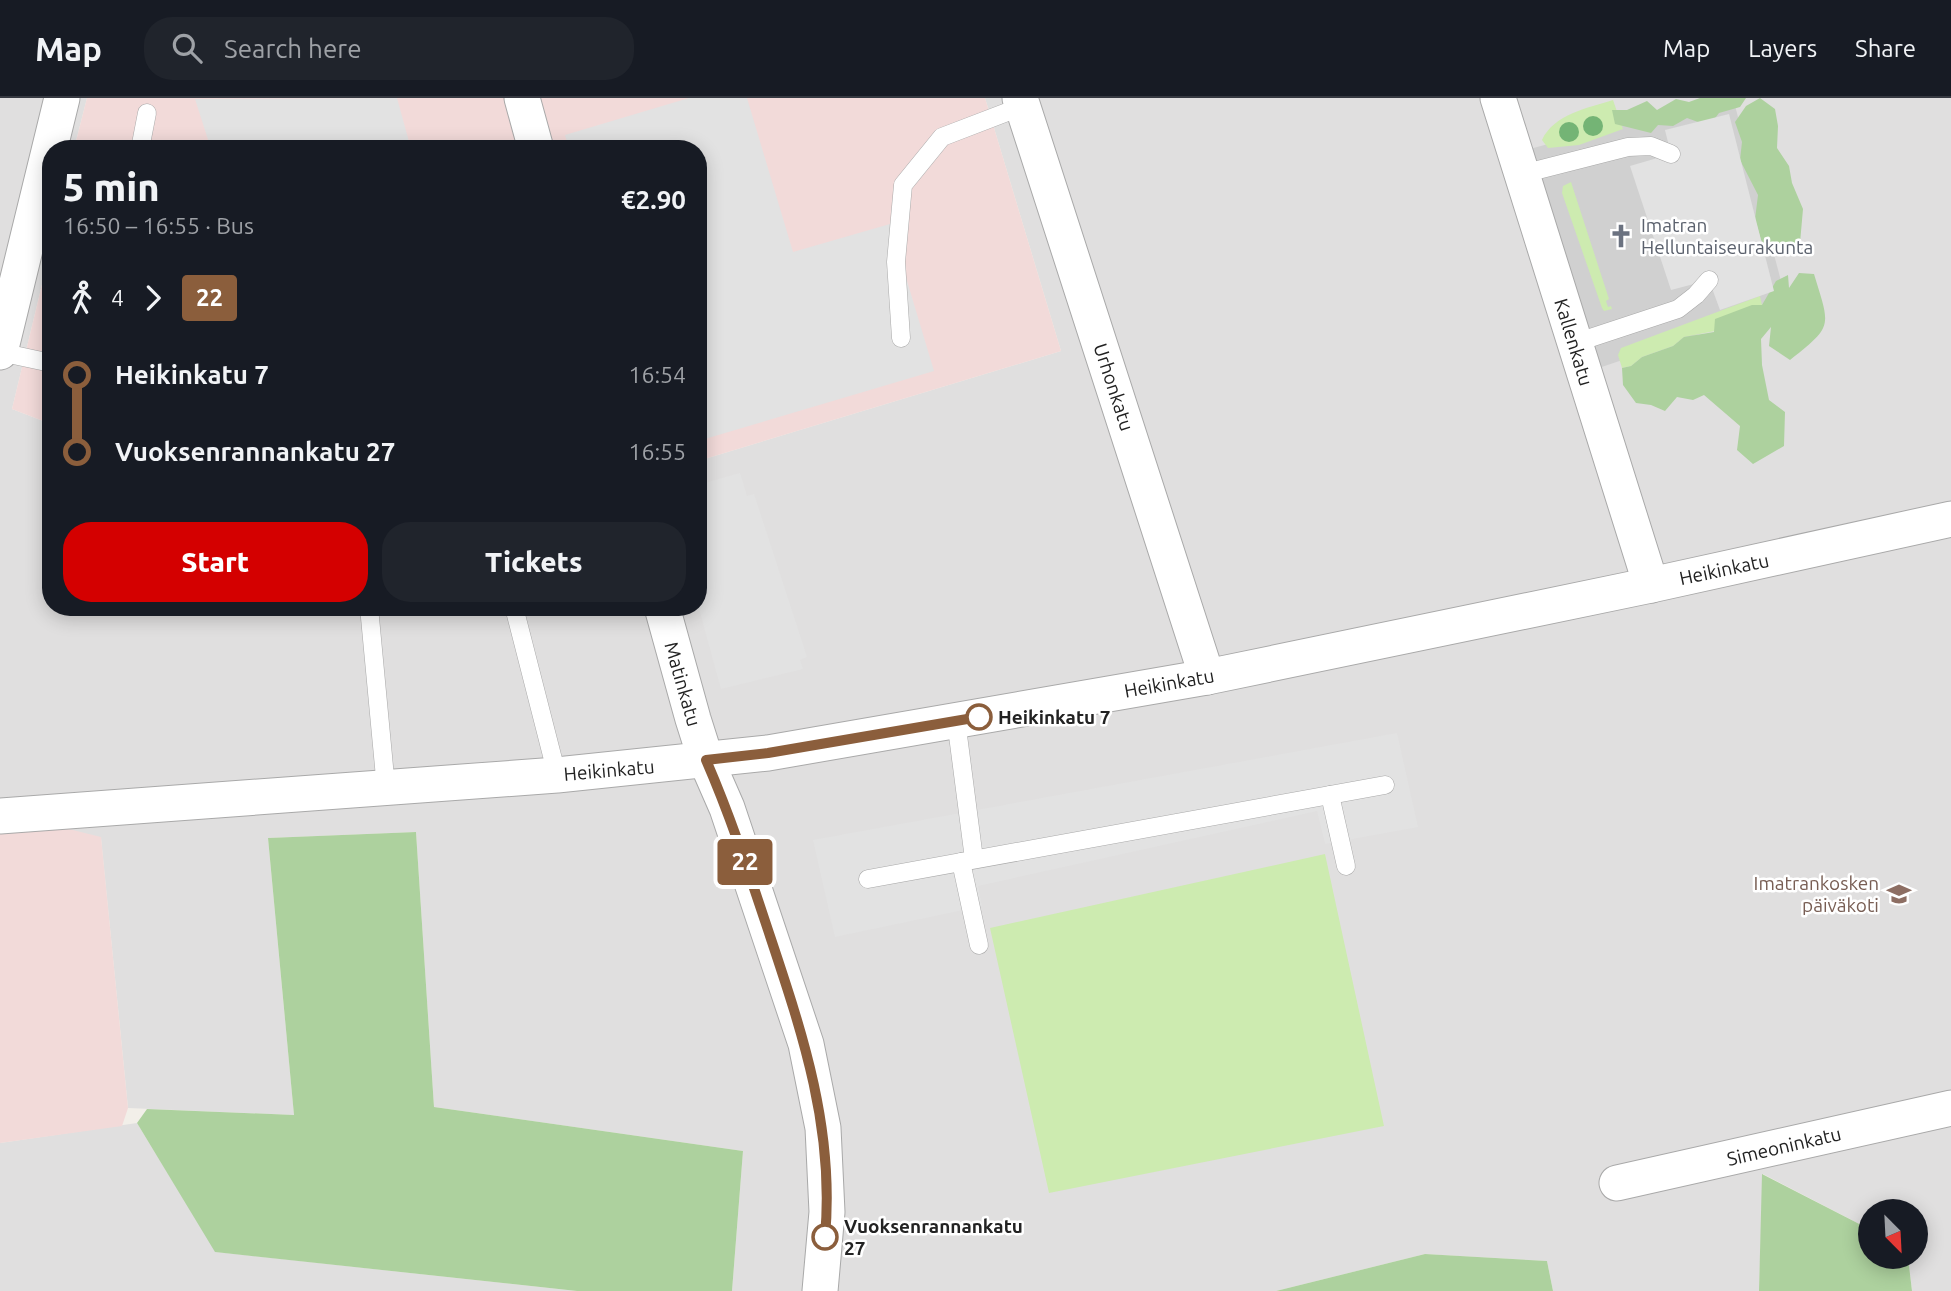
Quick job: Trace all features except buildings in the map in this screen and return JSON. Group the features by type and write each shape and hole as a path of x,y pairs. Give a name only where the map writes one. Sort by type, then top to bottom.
{"street":[{"path":"52,140 62,98"},
{"path":"522,98 534,140"},
{"name":"Kallenkatu","path":"1498,98 1651,585"},
{"name":"Urhonkatu","path":"1021,102 1208,677"},
{"path":"0,352 42,180"},
{"name":"Heikinkatu","path":"0,816 557,775 768,753 1208,677 1651,585 1951,519"},
{"name":"Matinkatu","path":"665,616 706,760 727,808 808,1056 823,1128 827,1200 820,1291"},
{"name":"Simeoninkatu","path":"1617,1183 1951,1108"}],"lane":[{"path":"901,338 897,262 903,185 942,136 1021,102"},
{"path":"142,140 146,113"},
{"path":"1522,174 1628,147 1651,146 1671,154"},
{"path":"1574,343 1678,309 1709,280"},
{"path":"0,352 42,361"},
{"path":"370,616 386,788"},
{"path":"516,616 557,775"},
{"path":"956,720 967,860 979,945"},
{"path":"868,879 1385,785"},
{"path":"1331,794 1346,866"}],"shaded area":[{"path":"0,98 87,98 76,140 42,140 42,284 12,409 42,421 42,616 707,616 707,458 1061,351 985,98 1951,98 1951,1291 1912,1291 1909,1269 1928,1269 1928,1199 1858,1199 1858,1223 1763,1174 1759,1291 1553,1291 1547,1261 1425,1254 1276,1291 732,1291 743,1151 434,1107 416,832 268,838 294,1115 128,1108 101,838 0,812"},
{"path":"87,98 985,98 1061,351 707,458 707,140 76,140"},
{"path":"397,98 409,140 208,140 195,99"},
{"path":"689,98 747,98 793,252 890,224 934,371 707,438 707,140 566,140 565,135"},
{"path":"1720,98 1733,98 1787,304 1587,372 1518,152"},
{"path":"1729,114 1774,291 1720,310 1709,280 1671,290 1630,166 1671,154 1665,130"},
{"path":"42,284 42,421 12,409"},
{"path":"740,473 747,496 754,494 807,657 800,660 803,669 721,689 701,616 707,616 707,482"},
{"path":"1397,733 1418,827 1325,844 1317,811 978,886 982,906 835,937 813,840"},
{"path":"0,812 101,837 128,1108 122,1126 0,1143"},
{"path":"137,1123 216,1252 577,1291 0,1291 0,1143"}],"green space":[{"path":"1700,98 1746,98 1740,107 1719,113 1709,126 1687,118 1673,126 1658,125 1651,133 1615,124 1612,110 1627,110 1647,101 1657,110 1676,99 1689,102"},
{"path":"1760,98 1775,109 1778,126 1777,148 1789,166 1792,183 1803,209 1800,243 1772,251 1761,240 1755,219 1758,195 1740,160 1742,142 1735,122 1746,106"},
{"path":"1613,100 1623,129 1579,145 1548,148 1542,140 1547,131 1563,118"},
{"path":"1571,182 1609,299 1606,301 1612,309 1604,311 1602,308 1562,193 1563,186"},
{"path":"1799,273 1814,274 1825,315 1825,324 1821,331 1790,360 1769,346 1771,327 1761,339 1762,365 1769,400 1785,412 1784,446 1753,464 1737,450 1740,426 1704,395 1693,400 1677,397 1665,411 1636,403 1623,385 1622,368 1631,366 1642,357 1673,346 1684,337 1714,332 1715,319 1752,305 1762,305 1776,281 1788,275 1789,288"},
{"path":"1760,296 1762,305 1715,331 1684,337 1673,346 1642,357 1631,366 1622,368 1618,355 1621,348"},
{"path":"416,832 434,1107 743,1151 732,1291 577,1291 215,1252 137,1123 147,1109 294,1115 268,838"},
{"path":"1325,854 1384,1126 1049,1193 990,928"},
{"path":"1762,1174 1858,1223 1858,1269 1909,1269 1912,1291 1759,1291"},
{"path":"1425,1254 1547,1261 1553,1291 1276,1291"}],"bus line":[{"name":"22","path":"825,1237 827,1212 823,1128 806,1044 727,808 706,760 768,753 979,717"}],"place":[{"name":"Imatran Helluntaiseurakunta","path":"1621,236"},
{"name":"Heikinkatu 7","path":"979,717"},
{"name":"Imatrankosken päiväkoti","path":"1899,894"},
{"name":"Vuoksenrannankatu 27","path":"825,1237"}]}
